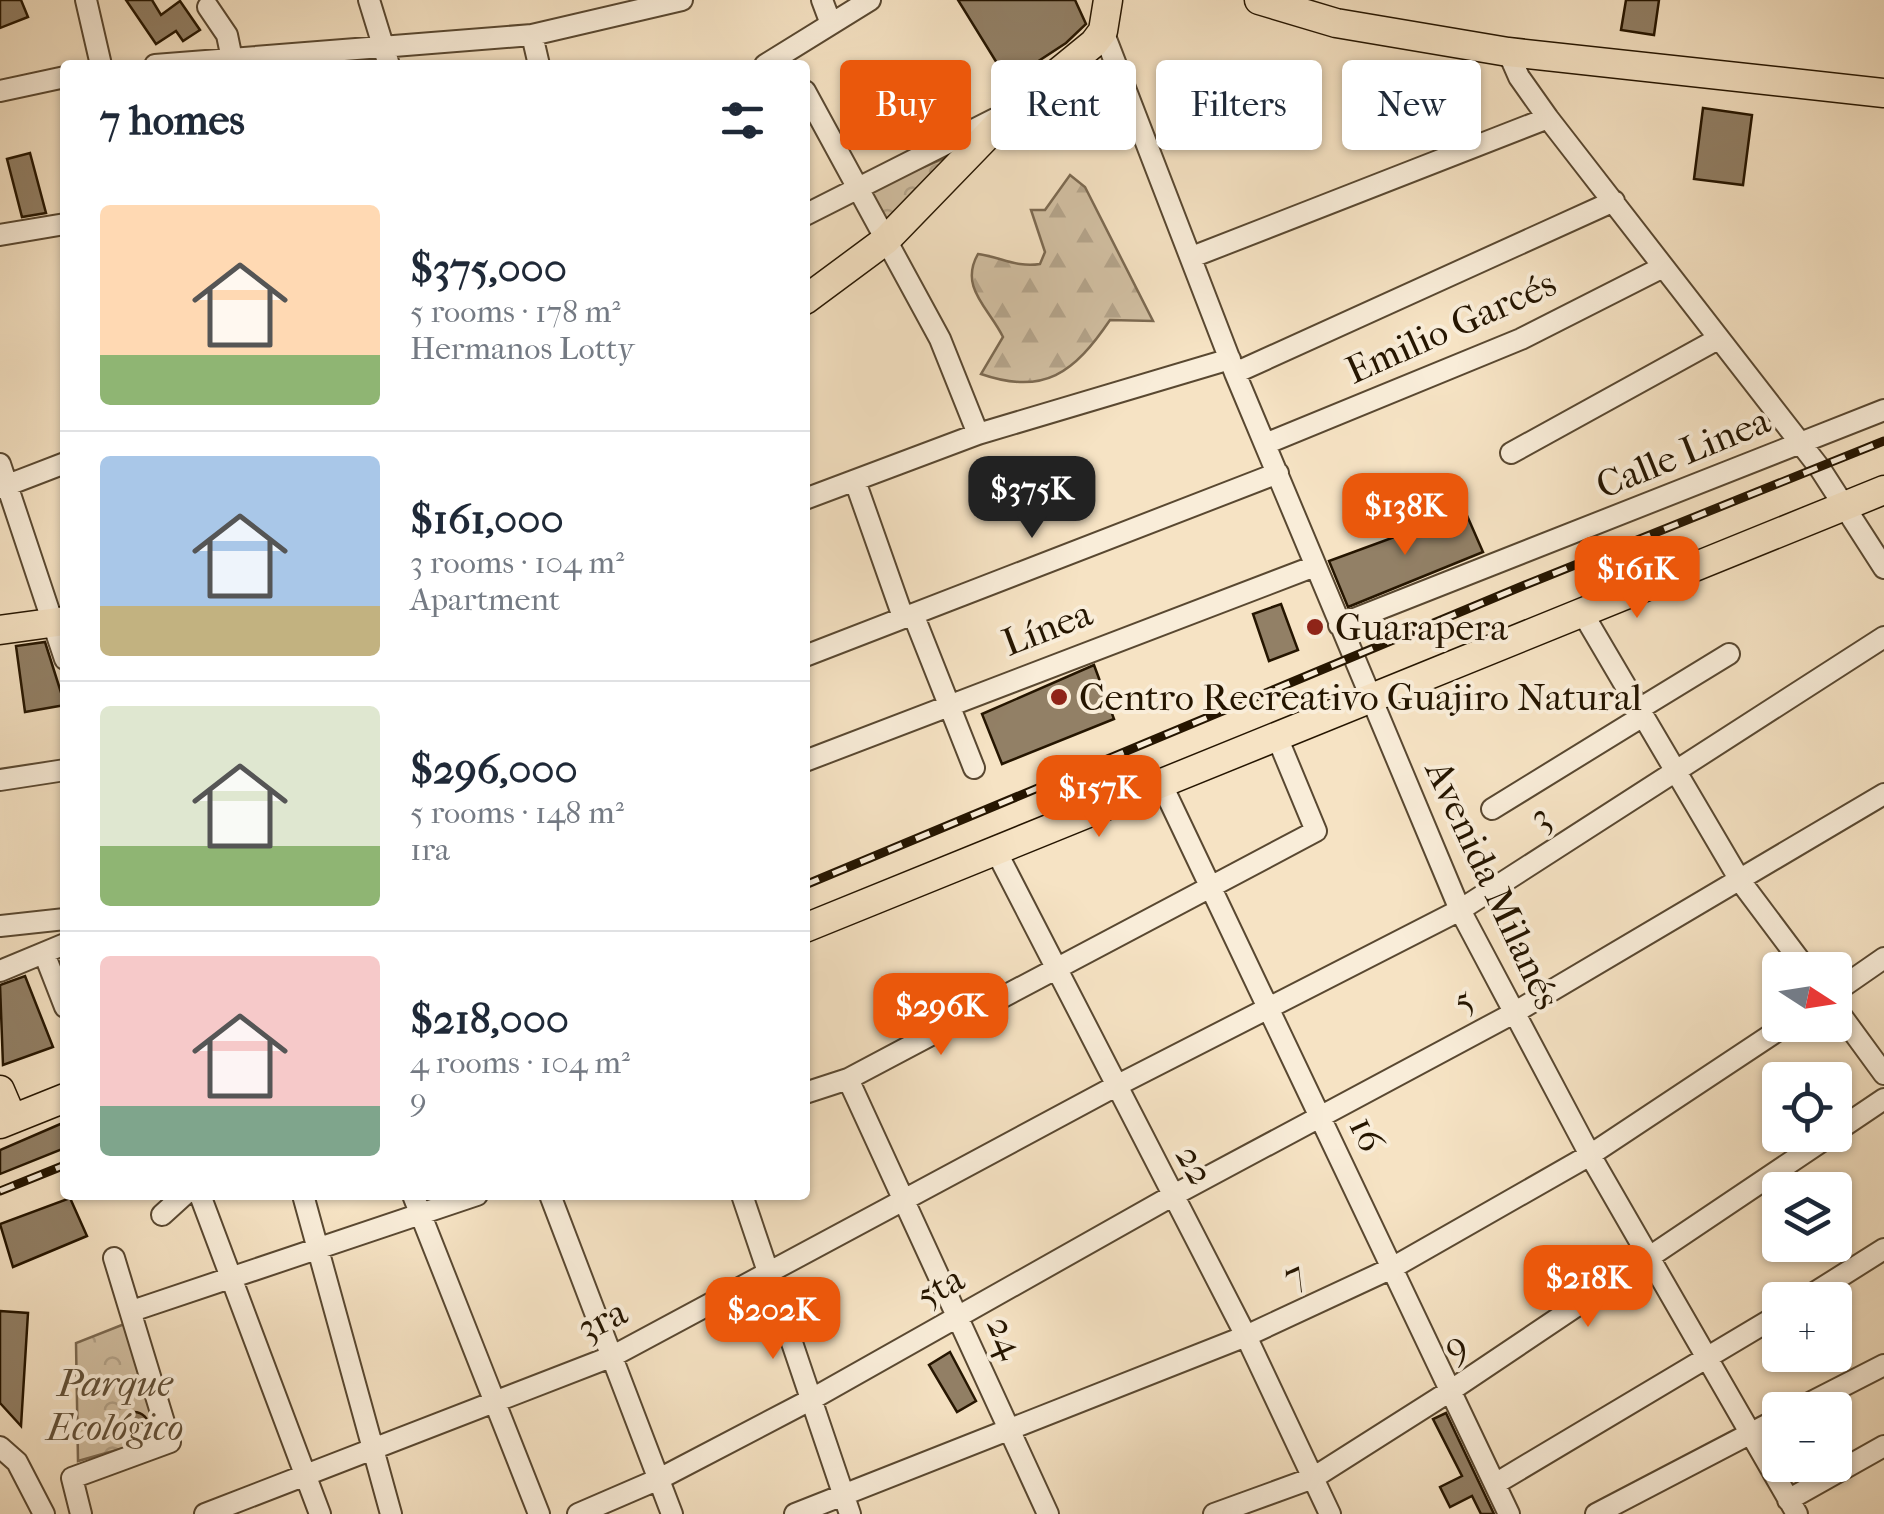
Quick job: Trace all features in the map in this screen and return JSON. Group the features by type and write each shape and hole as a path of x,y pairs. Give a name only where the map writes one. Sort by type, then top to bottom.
{"main road":[{"path":"1069,60 1102,31 1108,0"},
{"path":"1259,0 1336,22 1508,52 1884,93"},
{"path":"810,296 886,240 991,132"},
{"path":"810,926 1884,490"},
{"path":"0,630 59,622"},
{"path":"0,1090 6,1121 60,1100"}],"street":[{"path":"86,0 100,60"},
{"path":"368,0 386,56"},
{"path":"219,60 386,56 532,35 614,8 682,0"},
{"path":"822,0 831,24"},
{"path":"788,59 831,24 870,0"},
{"path":"208,7 227,35 232,59"},
{"name":"Avenida Milanés","path":"1102,31 1232,366 1460,910 1590,1156 1793,1507"},
{"path":"532,35 539,60"},
{"path":"1508,52 1518,77 1716,340 1800,444 1884,568"},
{"path":"0,91 60,78"},
{"path":"810,100 940,339 978,434"},
{"path":"1192,257 1548,118"},
{"path":"810,212 991,122"},
{"path":"810,496 978,434 1232,366 1614,201"},
{"path":"0,235 60,225"},
{"name":"Emilio Garcés","path":"1266,444 1520,340 1662,268"},
{"path":"1511,453 1716,340"},
{"name":"Calle Linea","path":"1339,625 1884,410"},
{"path":"0,464 3,487 59,622"},
{"path":"3,487 60,465"},
{"path":"810,654 1278,474"},
{"path":"855,481 908,616 951,704 974,768"},
{"name":"Línea","path":"810,759 1316,566"},
{"path":"1582,612 1742,882 1794,952"},
{"name":"3","path":"1114,1087 1460,910 1884,637"},
{"path":"1492,808 1729,654"},
{"path":"810,1091 848,1079 1316,830 1277,736"},
{"path":"0,780 60,771"},
{"name":"16","path":"1162,784 1509,1514"},
{"name":"5","path":"1172,1196 1512,1014 1742,882 1884,794"},
{"name":"22","path":"996,851 1114,1087 1246,1336 1330,1514"},
{"path":"0,926 60,920"},
{"path":"0,971 60,946"},
{"path":"44,953 60,994"},
{"path":"1852,980 1884,958"},
{"path":"1852,1030 1884,1074"},
{"name":"7","path":"796,1514 847,1504 1007,1428 1246,1336 1392,1268 1590,1156 1762,1041"},
{"name":"24","path":"848,1079 1048,1514"},
{"name":"3ra","path":"205,1514 496,1405 613,1356 1114,1087"},
{"name":"9","path":"1852,1121 1884,1098"},
{"name":"9","path":"1214,1514 1313,1478 1652,1258 1807,1152"},
{"name":"5ta","path":"578,1514 659,1480 812,1399 1172,1196"},
{"path":"162,1215 178,1200"},
{"path":"202,1200 320,1514"},
{"path":"304,1200 391,1514"},
{"path":"132,1311 317,1248 416,1204 444,1200"},
{"path":"552,1200 672,1514"},
{"path":"744,1200 847,1504"},
{"path":"416,1204 539,1514"},
{"path":"1832,1282 1884,1249"},
{"path":"81,1514 72,1478 170,1442 114,1258"},
{"path":"1495,1484 1762,1326"},
{"path":"1831,1392 1884,1365"},
{"path":"1596,1514 1762,1427"},
{"path":"1793,1507 1884,1446"},
{"path":"0,1447 44,1514"}],"green space":[{"path":"954,154 883,231 863,193"},
{"path":"1070,175 1085,187 1153,321 1110,320 1084,354 1056,375 1040,381 1003,380 981,374 1003,337 974,287 973,266 978,254 1040,264 1045,252 1031,210 1045,210"},
{"name":"Parque Ecológico","path":"132,1321 166,1436 78,1461 76,1343"}],"building":[{"path":"0,0 21,0 28,17 0,28"},
{"path":"126,0 152,0 161,15 180,1 200,30 183,41 176,31 156,44"},
{"path":"958,0 1075,0 1086,24 1066,43 1040,60 995,60"},
{"path":"1626,0 1659,0 1654,35 1621,30"},
{"path":"1703,108 1752,115 1743,185 1694,179"},
{"path":"30,153 46,213 22,217 7,159"},
{"path":"1465,511 1483,552 1348,607 1329,561"},
{"path":"1281,604 1298,650 1269,661 1253,614"},
{"path":"45,642 60,689 60,706 25,712 16,646"},
{"path":"1094,665 1114,719 1002,764 982,714"},
{"path":"25,976 53,1047 3,1065 0,985"},
{"path":"60,1124 60,1150 0,1174 0,1150"},
{"path":"71,1200 87,1236 13,1267 0,1224"},
{"path":"0,1311 28,1313 21,1426 0,1403"},
{"path":"950,1352 976,1401 957,1412 929,1365"},
{"path":"134,1412 148,1421 149,1427 140,1441 134,1442 120,1433 119,1427 128,1413"},
{"path":"1446,1413 1494,1514 1481,1514 1472,1496 1450,1507 1440,1487 1462,1476 1433,1419"}],"railway":[{"path":"810,883 1525,585 1884,441"},
{"path":"0,1191 60,1167"}],"place":[{"name":"Guarapera","path":"1315,627"},
{"name":"Centro Recreativo Guajiro Natural","path":"1059,697"}]}
